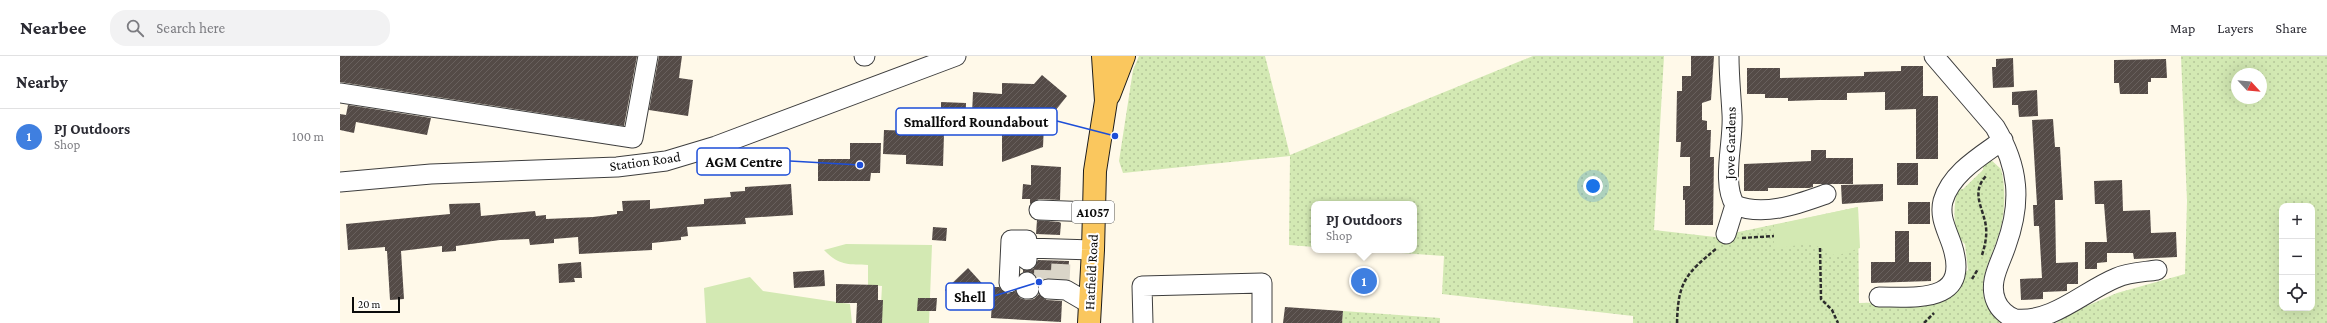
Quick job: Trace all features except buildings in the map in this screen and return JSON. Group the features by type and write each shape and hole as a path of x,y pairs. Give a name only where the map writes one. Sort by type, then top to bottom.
{"main road":[{"name":"Hatfield Road","path":"1089,313 1093,250 1095,171 1106,101 1103,56"},
{"name":"Hatfield Road","path":"1106,101 1124,56"}],"street":[{"path":"634,165 634,138 648,56"},
{"name":"Station Road","path":"340,182 431,174 634,165 666,161 716,146 956,56"},
{"name":"Jove Gardens","path":"1729,56 1728,85 1732,115 1728,190 1735,205"},
{"path":"1934,56 1987,117 2003,140 2015,171 2016,198 2012,230 1993,282 1996,304 2006,314 2019,320 2044,320 2116,277 2157,270"},
{"path":"340,93 634,138"},
{"path":"1879,297 1932,296 1947,288 1954,276 1956,262 1942,218 1943,201 1946,193 1963,171 2003,140"},
{"path":"1725,237 1735,205 1748,209 1766,210 1797,204 1826,194"},
{"path":"1039,210 1094,212"},
{"path":"1021,285 1011,240 1027,240 1044,255 1093,250"},
{"path":"1143,323 1142,286 1262,284 1262,323"},
{"path":"1056,287 1066,290 1089,313"}],"path":[{"path":"1677,323 1677,298 1685,279 1721,244 1725,237 1774,236"},
{"path":"1820,248 1821,299 1832,310 1838,323"}],"green space":[{"path":"1139,56 1265,56 1290,155 1533,56 1664,56 1654,230 1715,237 1858,207 1859,303 1934,301 1968,270 1965,244 1957,233 1955,219 1957,190 1963,189 1983,170 1983,162 1990,159 2001,169 2003,176 2004,208 2000,230 1985,274 1983,292 1985,301 1989,301 2009,323 1633,323 1633,316 1442,294 1444,256 1402,253 1417,253 1417,201 1311,201 1311,247 1289,245 1290,156 1123,173 1119,161 1133,70"},
{"path":"2181,56 2327,56 2327,323 2056,323 2075,311 2117,293 2185,274 2187,201"},
{"path":"1858,207 1860,248 1836,256 1811,243 1774,249 1774,225"},
{"path":"846,244 932,245 929,323 880,323 882,286 868,285 868,265 839,262 824,250"},
{"path":"750,277 763,291 850,304 852,323 706,323 704,288"},
{"path":"1343,311 1440,318 1440,323 1342,323"}],"tunnel":[{"path":"1043,289 1044,261"},
{"path":"1060,283 1061,261"}],"place":[{"name":"Smallford Roundabout","path":"1115,136"},
{"name":"AGM Centre","path":"860,165"},
{"name":"PJ Outdoors","path":"1364,281"},
{"name":"Shell","path":"1039,282"}]}
